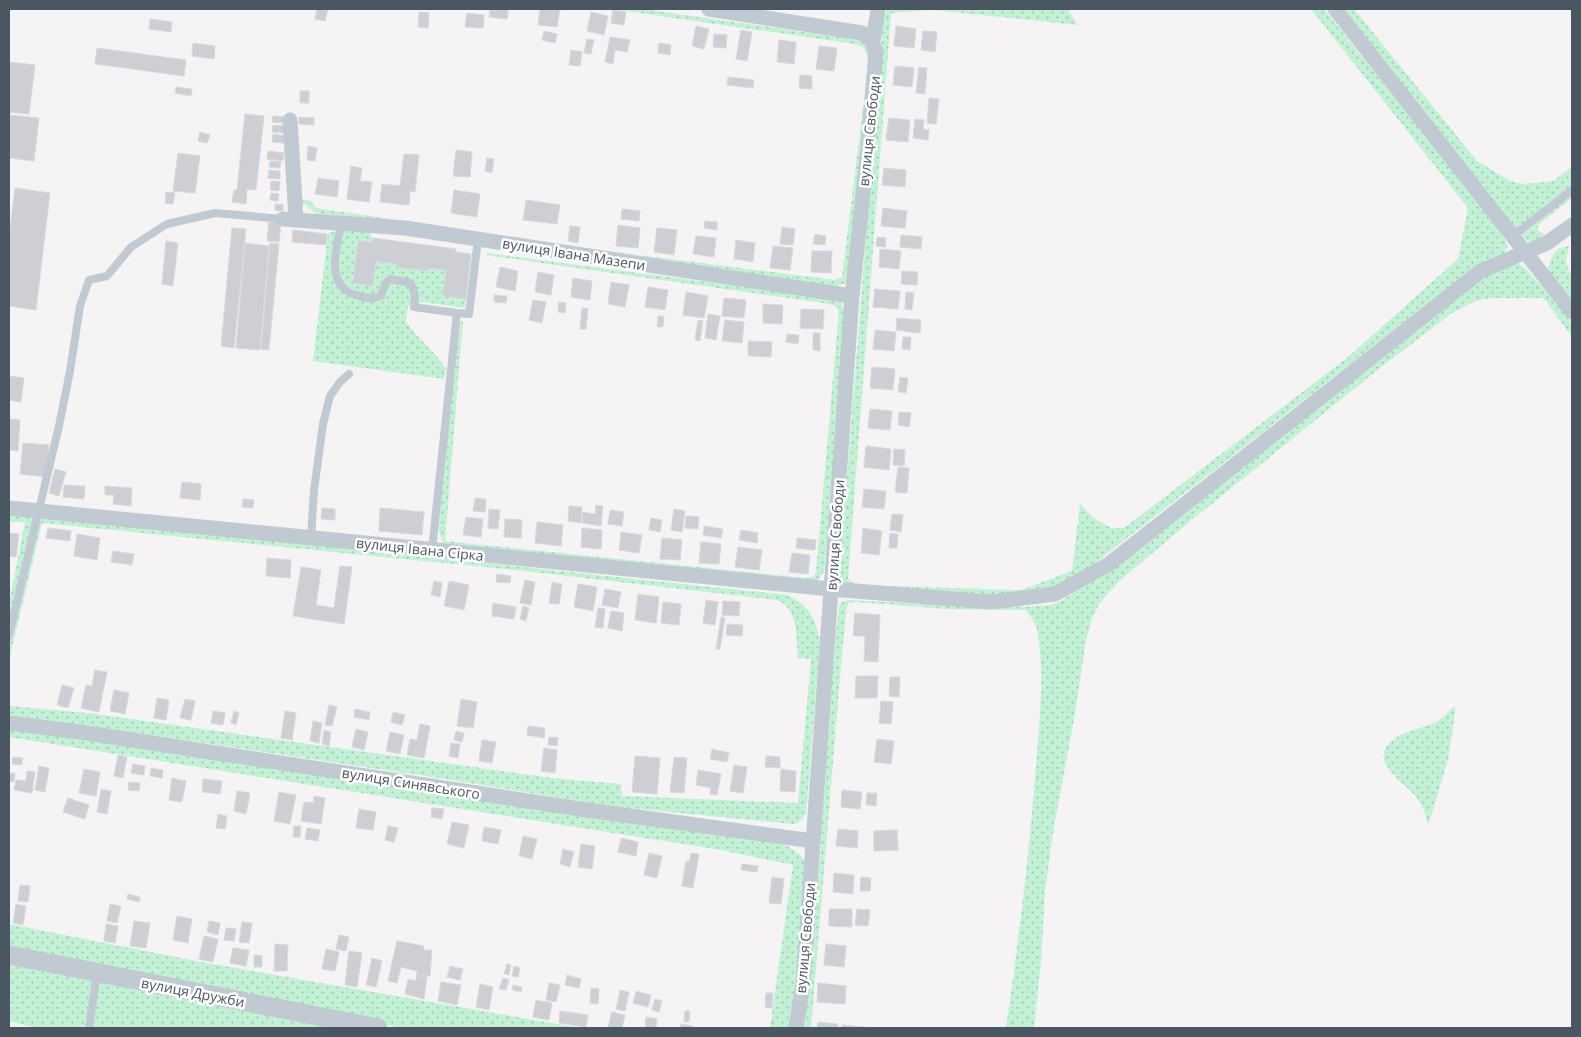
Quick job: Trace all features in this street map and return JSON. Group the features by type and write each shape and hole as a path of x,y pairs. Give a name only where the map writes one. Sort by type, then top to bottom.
{"street":[{"path":"709,9 856,32 867,36 873,42"},
{"name":"вулиця Свободи","path":"796,1028 803,983 852,296 877,58 873,42 878,9"},
{"path":"1335,9 1525,252 1547,283 1572,312"},
{"path":"289,219 290,120"},
{"name":"вулиця Івана Мазепи","path":"289,219 405,228 852,296"},
{"name":"вулиця Івана Сірка","path":"9,508 831,590 991,602 1055,594 1109,564 1481,271 1547,244 1572,225"},
{"name":"вулиця Синявського","path":"9,723 87,733 588,810 813,841"},
{"name":"вулиця Дружби","path":"9,955 378,1028"}],"lane":[{"path":"1512,236 1572,190"},
{"path":"9,635 61,417 80,306 89,280 107,276 131,247 167,224 215,213 289,219"},
{"path":"341,223 334,270 339,283 346,292 370,300 381,296 385,284 390,279 403,281 411,283 415,296 414,307 457,313 469,314 478,240"},
{"path":"432,550 457,313"},
{"path":"310,538 323,424 330,396 340,382 349,374"},
{"path":"89,1028 97,972"}],"green space":[{"path":"612,9 643,9 860,40 865,43 871,54 846,283 832,288 316,213 303,203 301,199 311,201 316,208 607,251 835,280 842,277 869,60 864,48 855,44"},
{"path":"887,9 1067,9 1078,25 933,10 891,13 848,579 856,585 1021,590 1072,571 1080,504 1095,519 1111,528 1124,528 1347,358 1458,259 1468,208 1311,9 1324,9 1466,186 1503,235 1508,246 1501,258 1485,261 1449,287 1090,567 1059,588 1031,594 995,597 856,590 848,587 839,578 883,21"},
{"path":"1338,9 1354,9 1477,161 1510,181 1523,184 1553,181 1572,167 1572,198 1539,224 1537,230 1545,235 1533,243 1526,240 1448,149"},
{"path":"350,229 371,231 372,242 358,240 353,283 373,286 376,262 397,264 397,267 427,271 428,268 446,270 443,296 466,299 465,308 423,302 408,306 406,322 446,368 444,379 313,361 328,233"},
{"path":"1569,246 1566,260 1572,276 1572,300 1548,268 1554,252"},
{"path":"488,253 836,299 842,303 846,327 824,571 819,579 812,583 445,545 439,531 442,474 460,323 463,320 445,541 805,578 813,577 816,572 839,311 837,307 830,304 486,255"},
{"path":"1518,263 1523,266 1564,312 1572,325 1572,337 1542,298 1490,298 1475,301 1452,313 1380,368 1188,523 1118,582 1100,603 1092,618 1086,640 1075,713 1052,838 1045,893 1041,962 1034,1028 1006,1028 1027,865 1039,732 1041,660 1036,626 1026,610 948,609 849,603 847,606 842,653 811,1028 804,1028 820,858 829,705 839,607 842,602 849,600 1025,607 1050,605 1059,602 1087,584 1489,274"},
{"path":"9,514 787,595 801,603 810,613 820,640 806,814 798,823 793,824 610,806 452,780 130,732 9,719 9,706 88,713 552,778 621,784 622,796 798,803 811,659 798,658 793,617 784,604 777,600 524,571 42,523 9,660 9,603 25,522 9,522"},
{"path":"1455,706 1448,760 1428,826 1419,801 1386,764 1384,757 1385,749 1397,737 1437,722"},
{"path":"9,730 22,730 780,843 796,851 806,865 797,973 789,1028 770,1028 793,865 721,850 9,737"},
{"path":"9,924 201,962 580,1028 401,1028 9,950"},
{"path":"9,962 332,1028 36,1028 9,1021"}],"building":[{"path":"317,9 328,9 325,21 315,19"},
{"path":"490,9 508,9 507,19 489,17"},
{"path":"540,9 560,9 557,27 538,25"},
{"path":"613,10 626,12 624,25 611,23"},
{"path":"419,12 429,13 428,28 418,27"},
{"path":"591,12 608,16 604,35 587,31"},
{"path":"467,13 484,15 483,28 465,27"},
{"path":"150,19 172,22 171,32 149,29"},
{"path":"696,26 709,29 704,49 692,46"},
{"path":"896,26 916,29 914,48 894,46"},
{"path":"741,30 752,32 747,61 736,59"},
{"path":"544,31 557,34 555,43 542,40"},
{"path":"923,31 937,32 935,52 921,50"},
{"path":"714,34 727,35 726,48 713,47"},
{"path":"610,37 630,40 627,52 615,50 613,64 605,62"},
{"path":"587,39 594,40 591,54 584,53"},
{"path":"779,40 796,42 794,64 777,62"},
{"path":"193,43 215,46 214,59 192,56"},
{"path":"659,43 671,45 670,55 658,53"},
{"path":"819,46 837,48 834,71 816,69"},
{"path":"97,48 186,60 184,76 95,64"},
{"path":"571,50 582,52 580,66 569,65"},
{"path":"9,62 35,65 29,114 9,112"},
{"path":"895,66 914,68 912,87 893,85"},
{"path":"919,67 927,68 925,94 916,93"},
{"path":"800,75 812,76 812,89 799,88"},
{"path":"728,77 754,80 753,88 727,85"},
{"path":"176,87 192,89 191,96 175,93"},
{"path":"300,91 309,91 309,103 300,103"},
{"path":"929,98 939,99 936,124 927,123"},
{"path":"245,114 264,116 256,190 247,189 246,204 232,202 234,190 237,190"},
{"path":"9,115 39,118 34,161 9,158"},
{"path":"273,116 283,117 282,123 272,122"},
{"path":"299,117 314,118 314,125 299,124"},
{"path":"889,118 910,120 908,142 886,140"},
{"path":"915,119 924,120 923,129 929,130 928,140 913,138"},
{"path":"273,125 284,126 284,133 272,132"},
{"path":"200,132 210,135 207,143 198,141"},
{"path":"273,134 285,136 284,143 272,142"},
{"path":"308,146 317,148 315,161 307,160"},
{"path":"456,150 472,152 470,177 453,176"},
{"path":"268,151 284,153 283,161 267,159"},
{"path":"178,153 200,156 195,193 173,191"},
{"path":"404,154 419,155 415,192 410,191 409,205 380,202 382,184 400,186"},
{"path":"487,158 494,159 492,173 485,171"},
{"path":"270,161 281,162 280,168 269,167"},
{"path":"351,166 362,168 360,181 372,182 369,202 347,199"},
{"path":"884,168 906,170 905,187 882,185"},
{"path":"269,170 280,171 280,179 268,178"},
{"path":"318,178 339,181 337,197 315,194"},
{"path":"271,181 280,182 279,191 270,190"},
{"path":"15,188 50,193 36,310 9,306 9,237"},
{"path":"454,190 480,194 477,217 451,213"},
{"path":"166,192 175,193 173,204 165,203"},
{"path":"271,193 279,194 278,201 270,200"},
{"path":"526,200 560,205 557,224 523,220"},
{"path":"275,204 283,205 283,211 275,210"},
{"path":"883,208 907,211 905,228 881,226"},
{"path":"622,209 640,211 639,221 621,219"},
{"path":"705,221 717,222 717,230 704,228"},
{"path":"269,222 281,223 279,242 267,241"},
{"path":"618,225 640,228 638,248 616,246"},
{"path":"570,226 580,227 578,243 568,241"},
{"path":"782,227 795,229 793,245 780,244"},
{"path":"232,228 246,229 234,348 221,346"},
{"path":"657,228 677,230 674,255 654,252"},
{"path":"293,230 327,234 326,245 292,242"},
{"path":"815,234 826,236 825,245 813,244"},
{"path":"901,235 922,237 921,249 900,247"},
{"path":"696,236 716,238 714,257 693,254"},
{"path":"877,237 886,238 885,247 876,246"},
{"path":"373,238 456,249 456,252 471,254 466,299 443,296 446,270 428,268 427,271 397,267 397,264 376,262 373,286 353,283 358,240 372,242"},
{"path":"736,240 755,243 753,262 734,259"},
{"path":"166,241 178,243 173,286 162,284"},
{"path":"245,243 269,246 260,350 236,348"},
{"path":"270,243 279,244 269,350 261,349"},
{"path":"773,246 793,248 790,270 770,268"},
{"path":"880,249 901,251 899,269 879,267"},
{"path":"812,251 832,251 831,273 811,272"},
{"path":"500,267 518,271 515,291 496,287"},
{"path":"902,271 918,272 917,285 901,284"},
{"path":"538,272 554,275 551,295 535,292"},
{"path":"573,278 592,281 590,300 571,297"},
{"path":"611,282 629,285 625,307 608,304"},
{"path":"648,287 668,290 665,310 645,307"},
{"path":"875,289 900,291 898,309 873,307"},
{"path":"686,292 708,296 704,318 683,315"},
{"path":"906,292 914,293 912,310 905,309"},
{"path":"494,295 507,296 506,303 494,302"},
{"path":"724,298 746,300 744,318 722,316"},
{"path":"533,300 546,302 542,323 529,320"},
{"path":"559,302 566,303 565,313 558,312"},
{"path":"763,304 783,305 782,324 763,323"},
{"path":"582,308 588,309 586,329 580,329"},
{"path":"801,309 824,310 823,329 800,328"},
{"path":"708,314 720,316 716,340 705,338"},
{"path":"658,316 664,316 663,327 657,327"},
{"path":"897,318 921,320 920,333 896,330"},
{"path":"698,320 703,321 700,341 695,340"},
{"path":"725,320 744,322 742,343 722,341"},
{"path":"875,330 896,332 894,351 873,349"},
{"path":"813,333 820,333 820,351 813,350"},
{"path":"787,334 799,335 798,344 786,342"},
{"path":"903,337 911,337 910,350 902,349"},
{"path":"748,341 772,342 771,357 748,356"},
{"path":"872,367 895,369 893,390 870,388"},
{"path":"9,376 24,378 21,402 9,400"},
{"path":"900,377 908,378 906,393 898,392"},
{"path":"870,409 892,411 890,430 868,428"},
{"path":"899,412 911,413 909,427 898,425"},
{"path":"9,419 20,420 18,451 9,450"},
{"path":"23,443 49,445 46,477 20,474"},
{"path":"866,446 891,449 889,470 864,467"},
{"path":"894,449 905,450 904,466 893,465"},
{"path":"898,467 909,468 907,493 895,492"},
{"path":"55,469 66,472 59,496 49,493"},
{"path":"182,482 201,484 200,500 180,498"},
{"path":"64,485 85,486 84,499 63,497"},
{"path":"105,486 132,488 131,506 113,504 114,495 105,495"},
{"path":"864,489 886,491 884,509 862,507"},
{"path":"475,498 486,499 485,512 473,511"},
{"path":"243,499 254,500 253,508 242,507"},
{"path":"596,505 603,506 601,526 582,523 583,512 595,514"},
{"path":"569,506 582,507 581,523 568,521"},
{"path":"322,508 335,509 335,520 321,519"},
{"path":"380,508 424,512 422,535 379,531"},
{"path":"489,509 500,510 498,529 488,528"},
{"path":"674,509 685,511 682,532 671,530"},
{"path":"610,510 624,512 622,526 608,524"},
{"path":"892,514 903,515 901,532 890,530"},
{"path":"686,516 699,517 698,529 685,528"},
{"path":"466,517 483,519 481,537 463,535"},
{"path":"651,518 662,520 660,532 649,530"},
{"path":"505,519 522,520 521,538 504,537"},
{"path":"537,522 563,525 561,546 535,543"},
{"path":"704,526 723,529 721,538 703,535"},
{"path":"48,528 71,531 70,541 46,538"},
{"path":"582,528 602,530 601,549 581,547"},
{"path":"863,528 882,531 879,555 861,553"},
{"path":"741,530 758,533 757,543 739,540"},
{"path":"621,532 642,535 639,553 619,550"},
{"path":"9,533 19,534 16,557 9,556"},
{"path":"890,533 898,534 897,548 889,548"},
{"path":"77,534 100,538 97,560 74,556"},
{"path":"662,538 682,540 680,560 660,559"},
{"path":"797,538 816,540 815,550 796,548"},
{"path":"701,542 721,544 719,564 699,563"},
{"path":"738,547 762,550 759,570 735,567"},
{"path":"113,551 134,554 132,565 111,562"},
{"path":"792,553 810,555 808,574 789,572"},
{"path":"267,558 291,560 290,578 266,576"},
{"path":"340,566 352,567 344,624 293,616 301,567 321,570 316,605 334,608"},
{"path":"497,574 511,576 510,583 496,582"},
{"path":"525,580 535,582 531,605 520,603"},
{"path":"434,581 442,583 440,597 431,595"},
{"path":"449,581 469,585 464,610 444,606"},
{"path":"552,582 562,584 559,604 549,603"},
{"path":"578,584 597,587 593,611 574,607"},
{"path":"605,589 621,592 618,608 602,605"},
{"path":"638,594 659,597 656,623 635,620"},
{"path":"706,600 718,602 715,625 703,623"},
{"path":"723,601 740,602 739,616 722,615"},
{"path":"663,602 681,604 679,625 661,623"},
{"path":"493,603 516,607 514,619 492,616"},
{"path":"523,606 529,608 526,621 520,619"},
{"path":"598,608 605,609 603,628 595,627"},
{"path":"611,611 624,613 622,631 608,628"},
{"path":"855,613 880,615 878,662 864,661 865,636 853,636"},
{"path":"721,617 725,618 720,649 716,649"},
{"path":"727,624 743,625 742,636 726,635"},
{"path":"95,670 107,672 99,712 81,708 86,685 92,686"},
{"path":"856,676 878,676 877,698 855,698"},
{"path":"890,677 900,677 899,697 889,696"},
{"path":"62,685 74,688 68,708 57,705"},
{"path":"114,690 129,693 125,714 110,711"},
{"path":"157,698 169,700 166,720 154,718"},
{"path":"185,699 195,701 191,720 180,718"},
{"path":"461,699 477,702 473,728 457,726"},
{"path":"881,701 893,702 891,724 879,723"},
{"path":"329,705 337,707 332,726 325,725"},
{"path":"355,709 370,712 369,720 354,717"},
{"path":"213,711 225,713 223,725 211,723"},
{"path":"234,711 239,713 236,725 231,723"},
{"path":"285,711 296,713 292,740 281,738"},
{"path":"393,712 405,715 402,725 391,722"},
{"path":"313,721 322,723 319,743 310,741"},
{"path":"420,724 430,726 424,758 407,755 410,739 417,740"},
{"path":"528,726 545,728 544,738 527,735"},
{"path":"356,729 368,732 364,750 352,747"},
{"path":"324,730 331,732 329,746 322,744"},
{"path":"456,731 464,733 462,742 454,740"},
{"path":"390,732 404,735 400,754 386,751"},
{"path":"549,737 558,738 557,746 548,745"},
{"path":"877,739 894,741 891,764 874,762"},
{"path":"482,740 496,742 492,763 479,761"},
{"path":"451,743 460,744 458,758 449,756"},
{"path":"544,748 557,750 555,773 541,771"},
{"path":"712,749 729,753 727,762 710,759"},
{"path":"118,755 127,757 123,778 114,776"},
{"path":"635,756 660,758 657,794 632,792"},
{"path":"766,756 780,757 780,768 765,767"},
{"path":"13,757 23,758 22,765 12,764"},
{"path":"674,757 687,758 684,793 670,792"},
{"path":"133,764 145,766 144,775 131,773"},
{"path":"734,765 747,767 743,793 730,791"},
{"path":"39,766 49,768 45,792 35,790"},
{"path":"151,768 163,770 162,778 150,776"},
{"path":"84,769 100,772 96,796 79,793"},
{"path":"781,769 796,771 795,792 780,791"},
{"path":"698,770 721,774 717,795 710,794 711,788 696,785"},
{"path":"27,771 35,772 32,793 14,790 16,780 26,781"},
{"path":"9,773 15,773 14,782 9,781"},
{"path":"172,778 186,781 182,802 169,800"},
{"path":"203,779 222,781 220,794 202,792"},
{"path":"129,782 140,783 139,791 128,790"},
{"path":"101,789 111,791 107,814 97,812"},
{"path":"842,790 862,792 860,809 841,807"},
{"path":"237,791 250,793 246,814 234,811"},
{"path":"279,792 296,795 290,824 274,821"},
{"path":"867,793 877,793 876,806 866,805"},
{"path":"314,796 325,798 321,824 301,821 304,802 313,803"},
{"path":"68,798 89,805 85,819 63,812"},
{"path":"432,808 444,809 442,819 431,817"},
{"path":"359,809 376,812 373,830 356,828"},
{"path":"218,814 227,816 225,829 216,828"},
{"path":"452,822 469,825 464,848 447,844"},
{"path":"294,826 301,826 300,837 293,837"},
{"path":"388,826 398,828 394,842 385,840"},
{"path":"484,827 501,830 498,844 482,841"},
{"path":"307,828 320,830 318,841 305,839"},
{"path":"838,829 858,831 857,848 836,846"},
{"path":"897,830 898,850 874,851 874,831"},
{"path":"523,836 537,839 532,859 519,856"},
{"path":"621,838 638,842 636,856 618,852"},
{"path":"581,844 595,846 592,869 578,867"},
{"path":"563,849 574,852 570,867 560,864"},
{"path":"649,853 662,856 657,878 644,875"},
{"path":"691,853 699,854 693,888 682,886 686,861 689,862"},
{"path":"742,864 758,866 757,872 741,870"},
{"path":"834,873 854,875 853,894 833,892"},
{"path":"772,877 784,879 781,904 769,903"},
{"path":"861,877 871,878 870,891 860,891"},
{"path":"20,885 30,886 28,902 18,901"},
{"path":"128,894 140,897 139,902 127,899"},
{"path":"16,904 26,906 23,925 13,923"},
{"path":"110,904 121,906 117,923 107,921"},
{"path":"829,909 852,909 852,927 829,926"},
{"path":"857,909 870,910 868,926 855,925"},
{"path":"177,916 192,919 188,943 173,940"},
{"path":"134,921 150,923 146,948 130,946"},
{"path":"209,921 220,923 218,935 207,932"},
{"path":"242,922 252,923 249,943 239,942"},
{"path":"106,924 118,926 115,943 104,941"},
{"path":"226,928 236,929 234,941 224,940"},
{"path":"339,935 349,937 346,951 336,949"},
{"path":"204,936 218,939 213,962 199,959"},
{"path":"397,941 424,946 423,950 432,950 430,976 427,976 424,999 405,994 408,979 416,981 417,971 401,967 397,983 388,981"},
{"path":"275,944 288,945 287,971 274,971"},
{"path":"826,944 846,946 844,967 824,965"},
{"path":"233,948 249,950 246,966 230,963"},
{"path":"326,949 339,952 335,971 322,969"},
{"path":"349,951 362,953 357,987 345,985"},
{"path":"254,955 262,956 262,967 254,967"},
{"path":"372,958 382,961 376,987 366,985"},
{"path":"507,964 511,965 509,975 504,974"},
{"path":"450,966 463,969 460,980 447,977"},
{"path":"514,966 520,968 518,977 512,976"},
{"path":"567,975 581,979 579,988 565,985"},
{"path":"503,978 509,980 506,990 499,989"},
{"path":"441,982 461,985 457,1005 438,1001"},
{"path":"549,983 560,985 556,1002 546,1000"},
{"path":"818,983 846,986 845,1004 817,1002"},
{"path":"480,984 493,987 489,1010 476,1007"},
{"path":"513,985 522,987 521,992 512,990"},
{"path":"591,988 599,989 598,1004 590,1003"},
{"path":"620,990 629,992 625,1011 616,1009"},
{"path":"636,991 651,995 648,1007 633,1003"},
{"path":"766,993 773,993 772,1008 765,1007"},
{"path":"655,999 662,1001 659,1012 652,1010"},
{"path":"536,1000 552,1003 549,1020 533,1017"},
{"path":"560,1011 588,1015 586,1027 559,1023"},
{"path":"685,1011 690,1011 689,1022 684,1022"},
{"path":"612,1012 625,1015 622,1028 608,1028"},
{"path":"646,1017 657,1019 656,1028 645,1028"},
{"path":"818,1022 838,1024 838,1028 817,1028"},
{"path":"681,1024 693,1026 692,1028 680,1028"},
{"path":"842,1025 873,1028 842,1028"}]}
